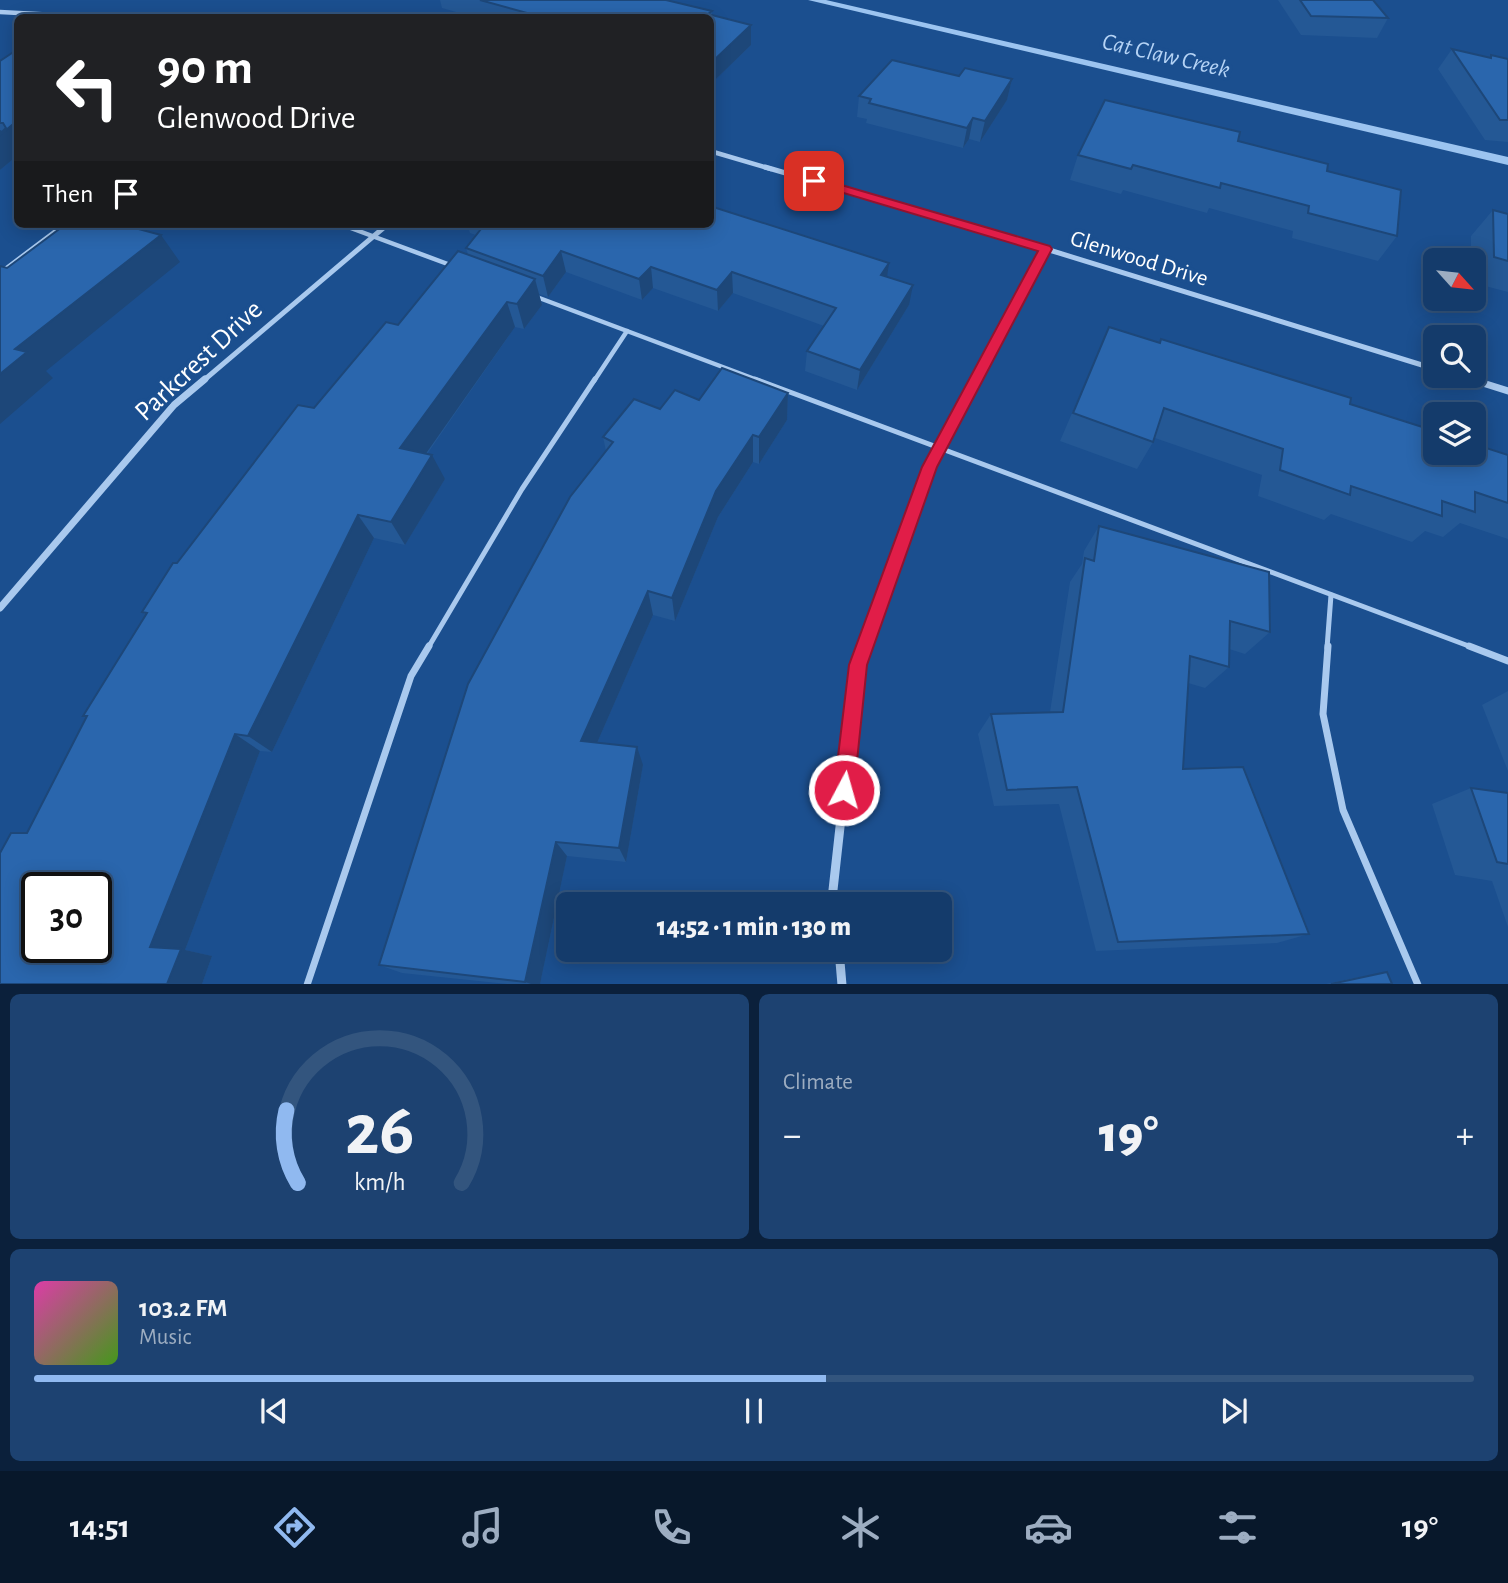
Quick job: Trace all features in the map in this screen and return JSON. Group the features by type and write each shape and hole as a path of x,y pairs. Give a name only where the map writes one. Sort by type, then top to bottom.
{"street":[{"path":"0,12 37,14"},
{"name":"Glenwood Drive","path":"714,151 1046,249 1423,365"},
{"name":"Parkcrest Drive","path":"0,608 174,405 383,228"},
{"path":"833,892 858,665 929,467 1046,249"},
{"path":"1486,384 1508,391"},
{"path":"840,962 842,984"}],"lane":[{"path":"0,273 60,228"},
{"path":"351,228 462,269"},
{"path":"526,293 1508,661"},
{"path":"307,984 411,676 522,489 627,331"},
{"path":"1331,595 1323,714 1343,810 1418,984"}],"building":[{"path":"480,0 666,0 712,11 708,14 531,14"},
{"path":"1300,0 1373,0 1388,18 1311,16"},
{"path":"714,16 751,25 714,60"},
{"path":"1452,49 1508,59 1508,120 1500,120"},
{"path":"14,52 14,123 0,135 0,131 6,128 0,123 0,61"},
{"path":"892,60 959,76 965,68 1012,79 985,121 973,118 967,128 869,103 871,99 859,96"},
{"path":"1105,100 1240,132 1238,141 1328,164 1327,171 1401,190 1397,236 1308,213 1309,206 1221,183 1220,188 1133,165 1131,169 1078,155"},
{"path":"714,207 889,263 881,275 913,285 860,370 807,351 836,308 732,272 717,290 651,267 639,279 561,251 543,276 466,248 482,228 714,228"},
{"path":"1493,210 1508,214 1508,261 1494,257"},
{"path":"61,228 135,228 161,235 15,349 27,352 0,374 0,266 7,268"},
{"path":"458,251 535,279 517,304 507,302 400,448 432,455 391,522 358,515 248,736 235,734 150,947 181,949 167,984 0,984 0,853 11,833 27,833 87,716 83,716 147,613 142,612 173,563 177,563 298,405 314,408 386,322 398,325"},
{"path":"1109,327 1160,343 1161,339 1351,398 1350,404 1423,427 1423,465 1486,465 1486,448 1508,455 1508,503 1475,492 1475,512 1442,501 1442,516 1351,486 1350,495 1280,470 1283,449 1164,408 1153,442 1073,413"},
{"path":"722,368 788,393 759,437 753,435 716,491 672,598 648,591 581,741 637,747 619,848 556,842 525,982 379,965 468,684 570,497 613,442 603,437 634,399 660,409 675,390 699,400"},
{"path":"1099,526 1269,572 1270,632 1230,621 1229,667 1190,656 1183,769 1243,767 1309,934 1118,942 1077,787 1007,790 991,714 1063,712 1085,558 1094,561"},
{"path":"1471,788 1508,793 1508,864 1497,862"},
{"path":"1387,972 1392,984 1331,984"}],"waterway":[{"name":"Cat Claw Creek","path":"813,0 1508,161"}],"route":[{"path":"814,181 1046,249 929,467 858,665 844,790"}]}
